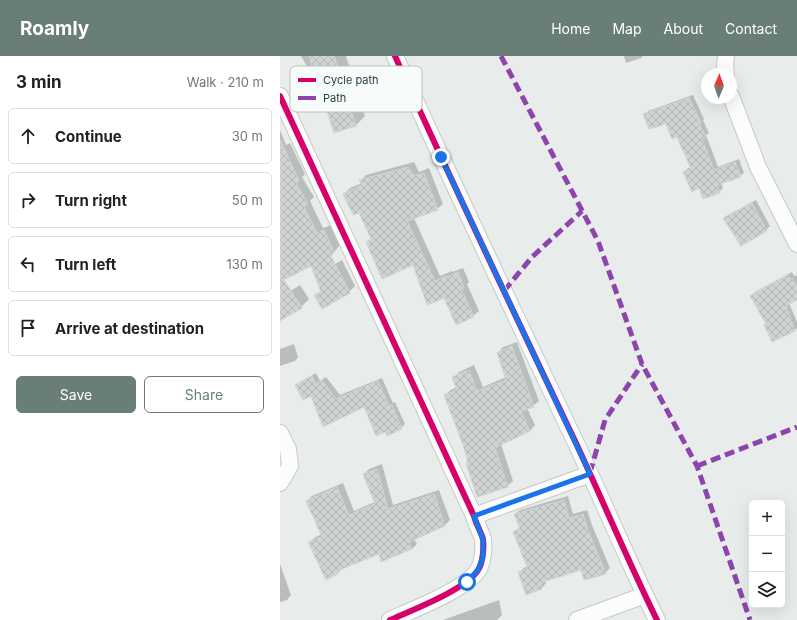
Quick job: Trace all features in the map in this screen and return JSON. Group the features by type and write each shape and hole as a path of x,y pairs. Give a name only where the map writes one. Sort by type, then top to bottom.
{"street":[{"path":"395,56 400,66"},
{"path":"725,68 726,56"},
{"path":"280,96 474,516 483,540 483,557 478,570 467,582 439,598 390,620"},
{"path":"734,104 758,167 797,244"},
{"path":"421,112 657,620"},
{"path":"280,434 288,449 290,466 280,483"},
{"path":"474,516 590,474"},
{"path":"577,620 645,595"}],"building":[{"path":"309,56 334,56 337,66 312,66"},
{"path":"689,98 701,123 699,124 706,137 702,139 714,170 735,162 741,177 717,185 720,193 703,199 699,188 692,192 683,172 691,169 677,137 672,139 666,124 649,129 643,114"},
{"path":"327,112 352,112 356,126 334,133"},
{"path":"280,139 299,181 296,183 308,204 304,207 317,233 324,230 334,252 330,254 350,293 322,309 314,295 321,292 311,266 284,280 302,308 280,321"},
{"path":"408,167 414,176 424,173 438,210 407,221 435,281 458,272 464,288 461,289 474,317 456,325 444,298 427,305 413,265 382,279 366,242 371,239 359,213 353,215 343,194 362,185 359,180"},
{"path":"752,203 767,231 741,246 723,218"},
{"path":"788,275 797,286 797,300 786,306 795,331 772,342 764,325 766,324 750,296"},
{"path":"512,346 534,407 521,411 530,431 495,448 508,487 477,497 466,463 468,463 463,445 444,395 457,390 452,377 469,370 477,391 506,380 497,353"},
{"path":"312,376 316,384 322,380 336,399 378,381 389,406 392,405 402,429 387,436 385,432 376,436 364,407 323,427 311,396 303,400 295,385"},
{"path":"377,469 388,509 434,494 445,526 409,542 412,549 381,562 379,554 337,571 338,574 326,580 308,542 322,537 306,501 337,487 349,515 375,504 363,474"},
{"path":"564,500 569,518 583,514 606,574 584,580 581,570 540,583 542,589 526,595 518,572 528,569 513,532 520,529 514,514"}],"marked path":[{"path":"501,56 598,241 642,364 697,466 750,620"},
{"path":"504,291 532,257 582,211"},
{"path":"590,473 605,420 642,364"},
{"path":"697,466 797,427"}],"cycle path":[{"path":"395,56 400,66"},
{"path":"280,96 474,516 483,539 481,563 478,570 472,577 451,592 390,620"},
{"path":"420,112 575,441 657,620"}],"route":[{"path":"441,157 590,474 474,516 483,540 483,557 478,570 467,582"}]}
